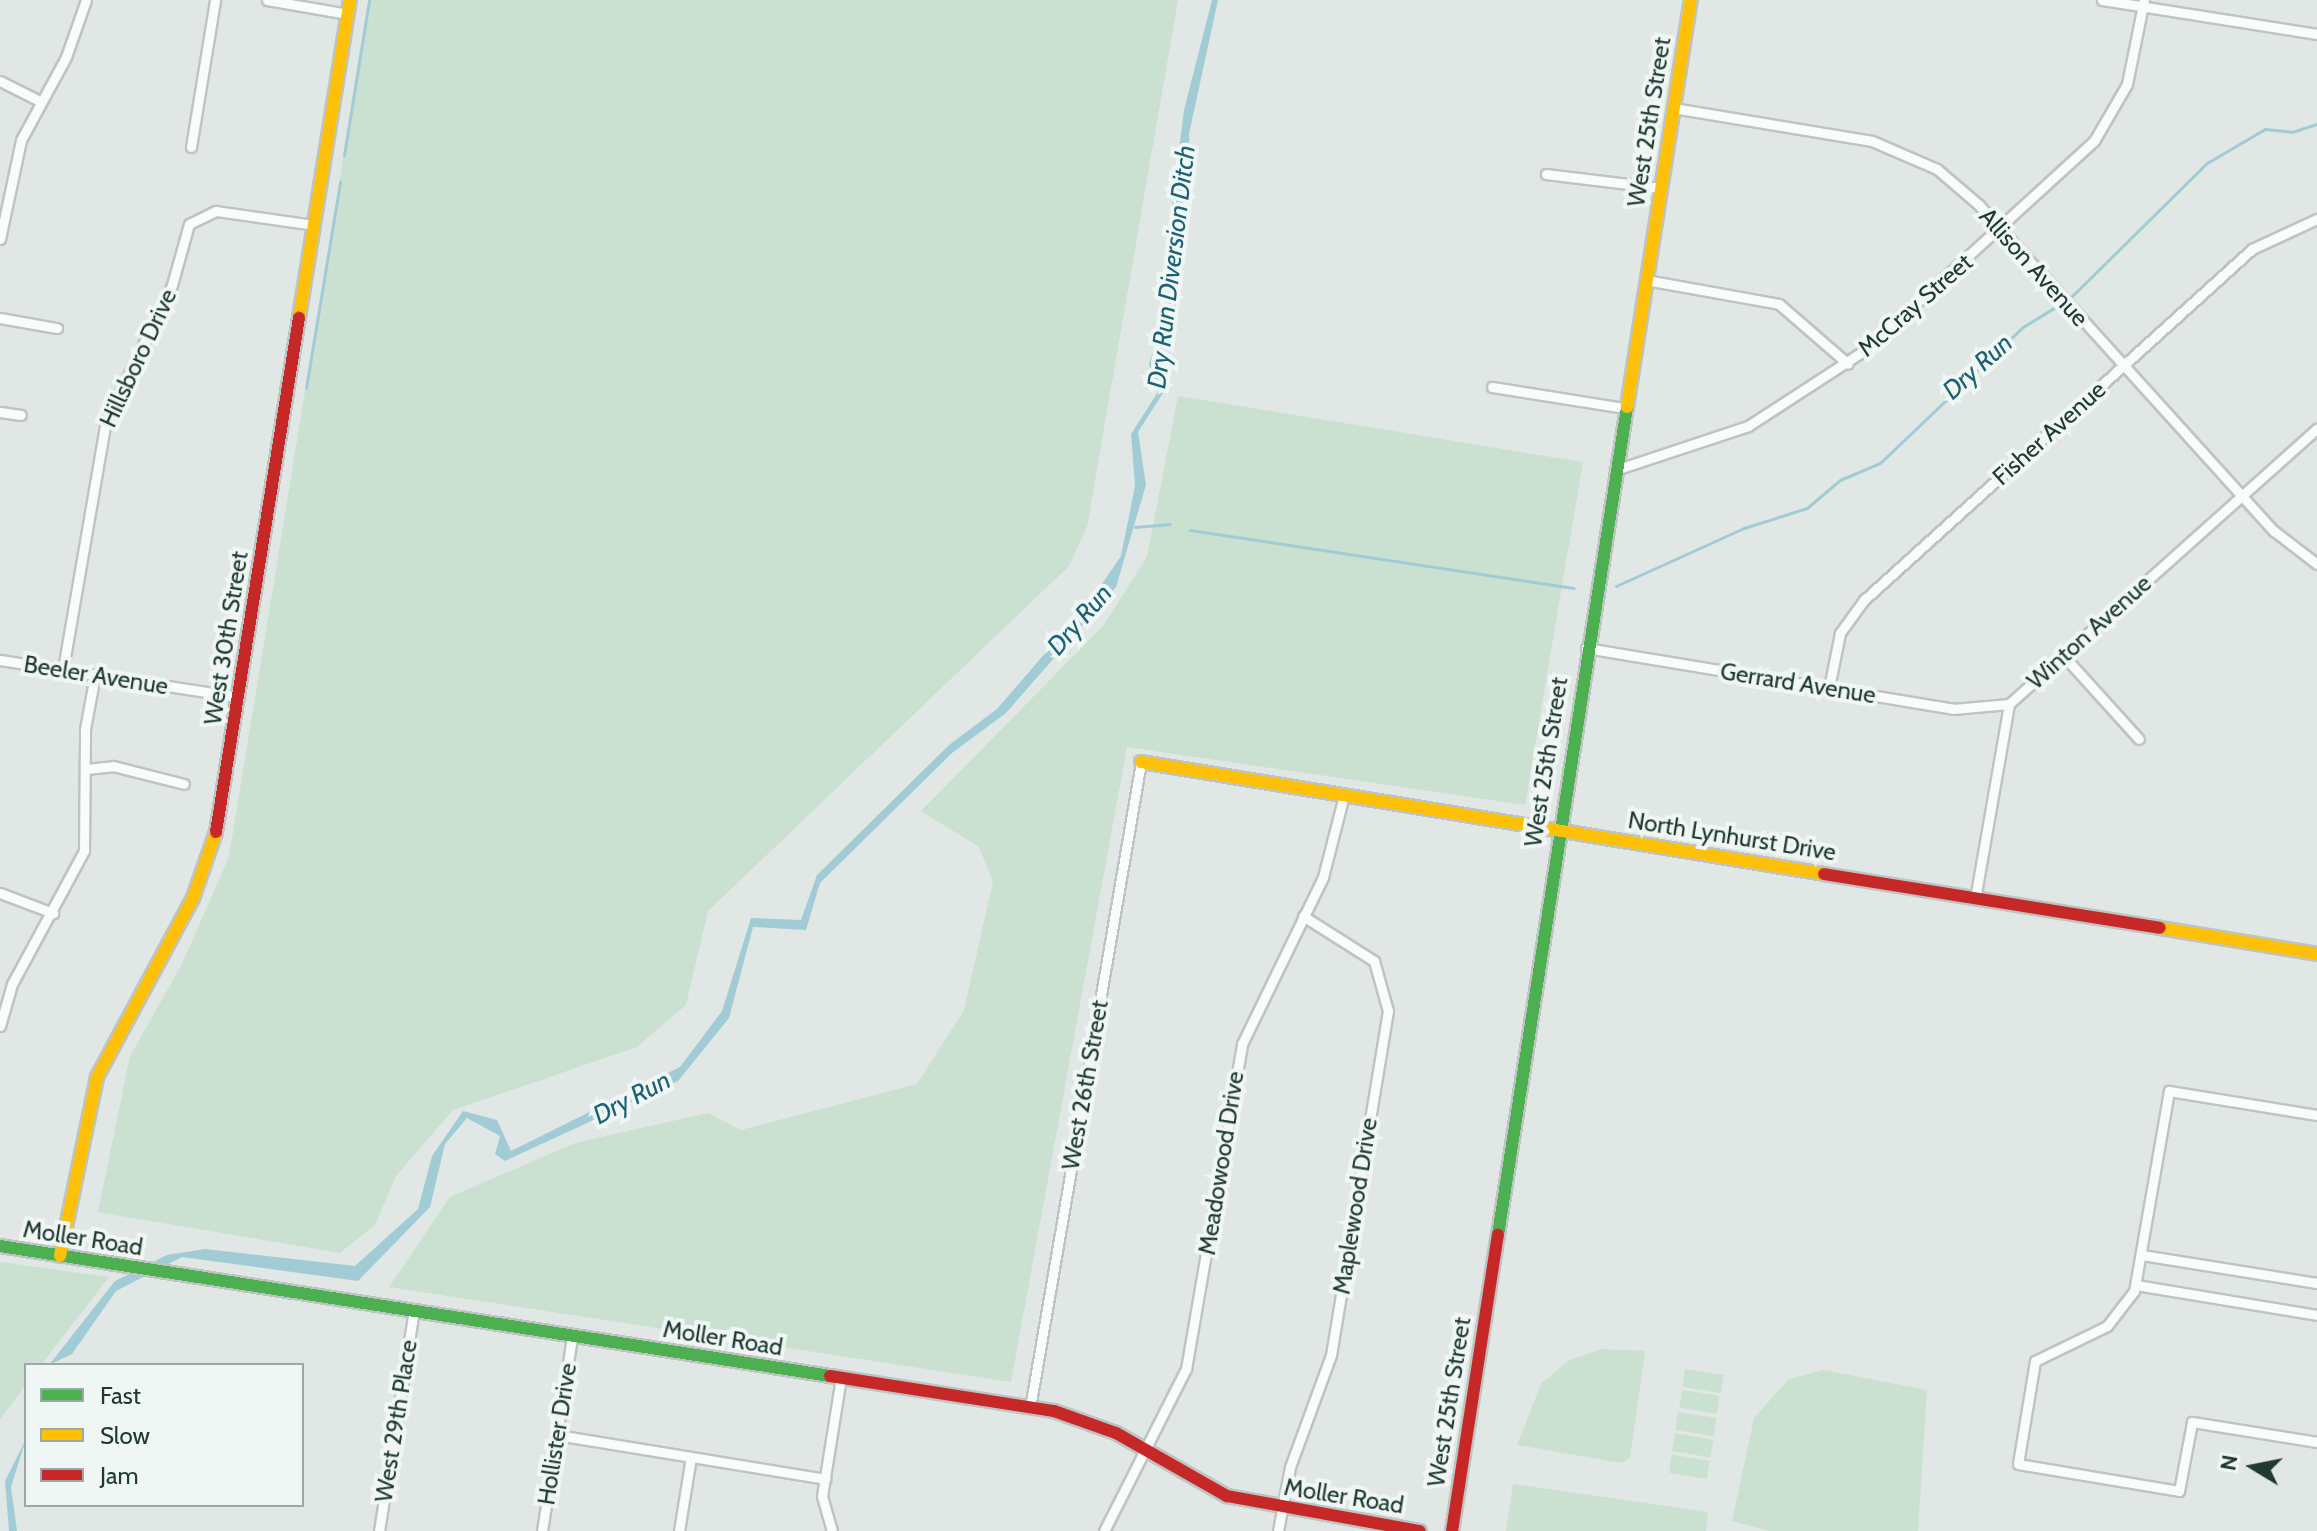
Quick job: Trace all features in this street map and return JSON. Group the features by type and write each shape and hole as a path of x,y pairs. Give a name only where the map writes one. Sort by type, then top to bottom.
{"street":[{"path":"0,239 3,198 40,101 66,57 86,0"},
{"path":"191,147 215,0"},
{"path":"267,0 349,7"},
{"name":"West 25th Street","path":"1452,1531 1586,648 1691,0"},
{"path":"2102,0 2144,4 2317,34"},
{"name":"McCray Street","path":"1615,470 1739,431 1848,364 2001,229 2104,129 2130,74 2144,4"},
{"name":"West 30th Street","path":"60,1256 97,1077 211,856 349,7"},
{"path":"0,81 40,101"},
{"name":"Allison Avenue","path":"1673,108 1887,145 1945,175 2001,229 2241,494 2317,564"},
{"path":"1546,174 1661,188"},
{"name":"Hillsboro Drive","path":"63,669 106,421 172,285 189,224 216,211 314,225"},
{"name":"Fisher Avenue","path":"1829,688 1840,633 1857,608 2252,249 2317,219"},
{"path":"1646,280 1779,304 1848,364"},
{"path":"0,318 57,328"},
{"path":"1492,387 1625,408"},
{"path":"0,412 21,415"},
{"name":"Winton Avenue","path":"1975,899 2009,704 2317,429"},
{"name":"Gerrard Avenue","path":"1586,648 1958,710 2009,704"},
{"path":"2063,655 2139,739"},
{"name":"Beeler Avenue","path":"0,660 239,697"},
{"path":"0,1026 12,984 84,851 86,769 95,675"},
{"name":"North Lynhurst Drive","path":"1141,762 2317,954"},
{"name":"West 26th Street","path":"1030,1408 1141,762"},
{"path":"86,769 113,766 184,784"},
{"name":"Meadowood Drive","path":"1104,1531 1189,1359 1242,1044 1327,866 1344,795"},
{"path":"0,893 53,913"},
{"name":"Maplewood Drive","path":"1278,1531 1282,1508 1331,1355 1388,1011 1374,961 1303,916"},
{"path":"2317,1115 2169,1091 2136,1285 2107,1326 2035,1361 2018,1464 2179,1491 2192,1422 2317,1442"},
{"name":"Moller Road","path":"0,1246 1030,1408 1098,1424 1212,1490 1282,1508 1420,1531"},
{"path":"2142,1255 2317,1283"},
{"path":"2136,1285 2317,1315"},
{"name":"West 29th Place","path":"379,1531 414,1311"},
{"name":"Hollister Drive","path":"542,1531 572,1337"},
{"path":"832,1531 825,1479 841,1378"},
{"path":"557,1435 825,1479"},
{"path":"679,1531 691,1457"}],"green space":[{"path":"369,0 1178,0 1087,527 1069,566 708,911 686,1005 637,1047 453,1110 396,1176 375,1225 340,1253 98,1212 130,1056 181,966 229,857"},
{"path":"1178,396 1583,462 1525,805 1127,747 1011,1382 389,1287 450,1197 575,1143 708,1113 741,1130 917,1084 964,1010 993,882 979,847 921,811 1103,626 1147,557"},
{"path":"0,1262 109,1277 43,1363 24,1363 24,1388 0,1419"},
{"path":"1601,1349 1645,1351 1630,1457 1622,1463 1517,1445 1541,1384 1568,1361"},
{"path":"1685,1369 1724,1375 1721,1393 1682,1387"},
{"path":"1823,1370 1927,1390 1918,1531 1769,1531 1732,1521 1754,1418 1789,1379"},
{"path":"1682,1390 1720,1396 1717,1414 1679,1408"},
{"path":"1678,1412 1717,1418 1714,1436 1675,1430"},
{"path":"1675,1433 1713,1440 1710,1457 1672,1451"},
{"path":"1672,1455 1710,1461 1707,1479 1669,1473"},
{"path":"1513,1484 1708,1512 1706,1531 1506,1531"}],"water":[{"name":"Dry Run","path":"1212,0 1218,0 1189,134 1190,174 1174,260 1176,306 1158,364 1163,393 1138,432 1146,485 1116,587 1006,713 952,753 820,883 806,930 753,927 729,1018 678,1081 505,1161 495,1154 500,1136 467,1118 445,1144 430,1207 358,1281 182,1257 116,1291 72,1354 51,1363 115,1281 167,1255 205,1249 355,1266 418,1209 432,1156 463,1111 497,1120 511,1151 680,1067 722,1011 751,918 801,920 817,875 949,745 997,709 1091,600 1121,556 1135,486 1131,434 1158,392 1149,364 1170,300 1166,253 1184,110"},
{"path":"24,1443 11,1487 17,1531 9,1531 5,1481"}],"waterway":[{"path":"344,155 369,0"},
{"name":"Dry Run","path":"2069,299 2207,163 2265,129 2292,132 2317,124"},
{"path":"306,388 340,182"},
{"name":"Dry Run","path":"1616,586 1744,528 1807,508 1840,480 1880,463 2023,327 2062,303"},
{"path":"1135,527 1170,524"},
{"name":"Dry Run","path":"1190,530 1574,588"}],"traffic: fast":[{"path":"1498,1235 1627,407"},
{"path":"0,1246 830,1376"}],"traffic: slow":[{"path":"299,318 350,0"},
{"path":"1627,407 1691,0"},
{"path":"1141,762 1824,874"},
{"path":"60,1256 97,1077 193,898 216,832"},
{"path":"2160,928 2317,954"}],"traffic: jam":[{"path":"216,832 299,318"},
{"path":"1824,874 2160,928"},
{"path":"1452,1531 1498,1235"},
{"path":"830,1376 1054,1411 1116,1433 1227,1496 1420,1531"}],"water label":[{"name":"Dry Run Diversion Ditch","path":"1172,267"}]}
